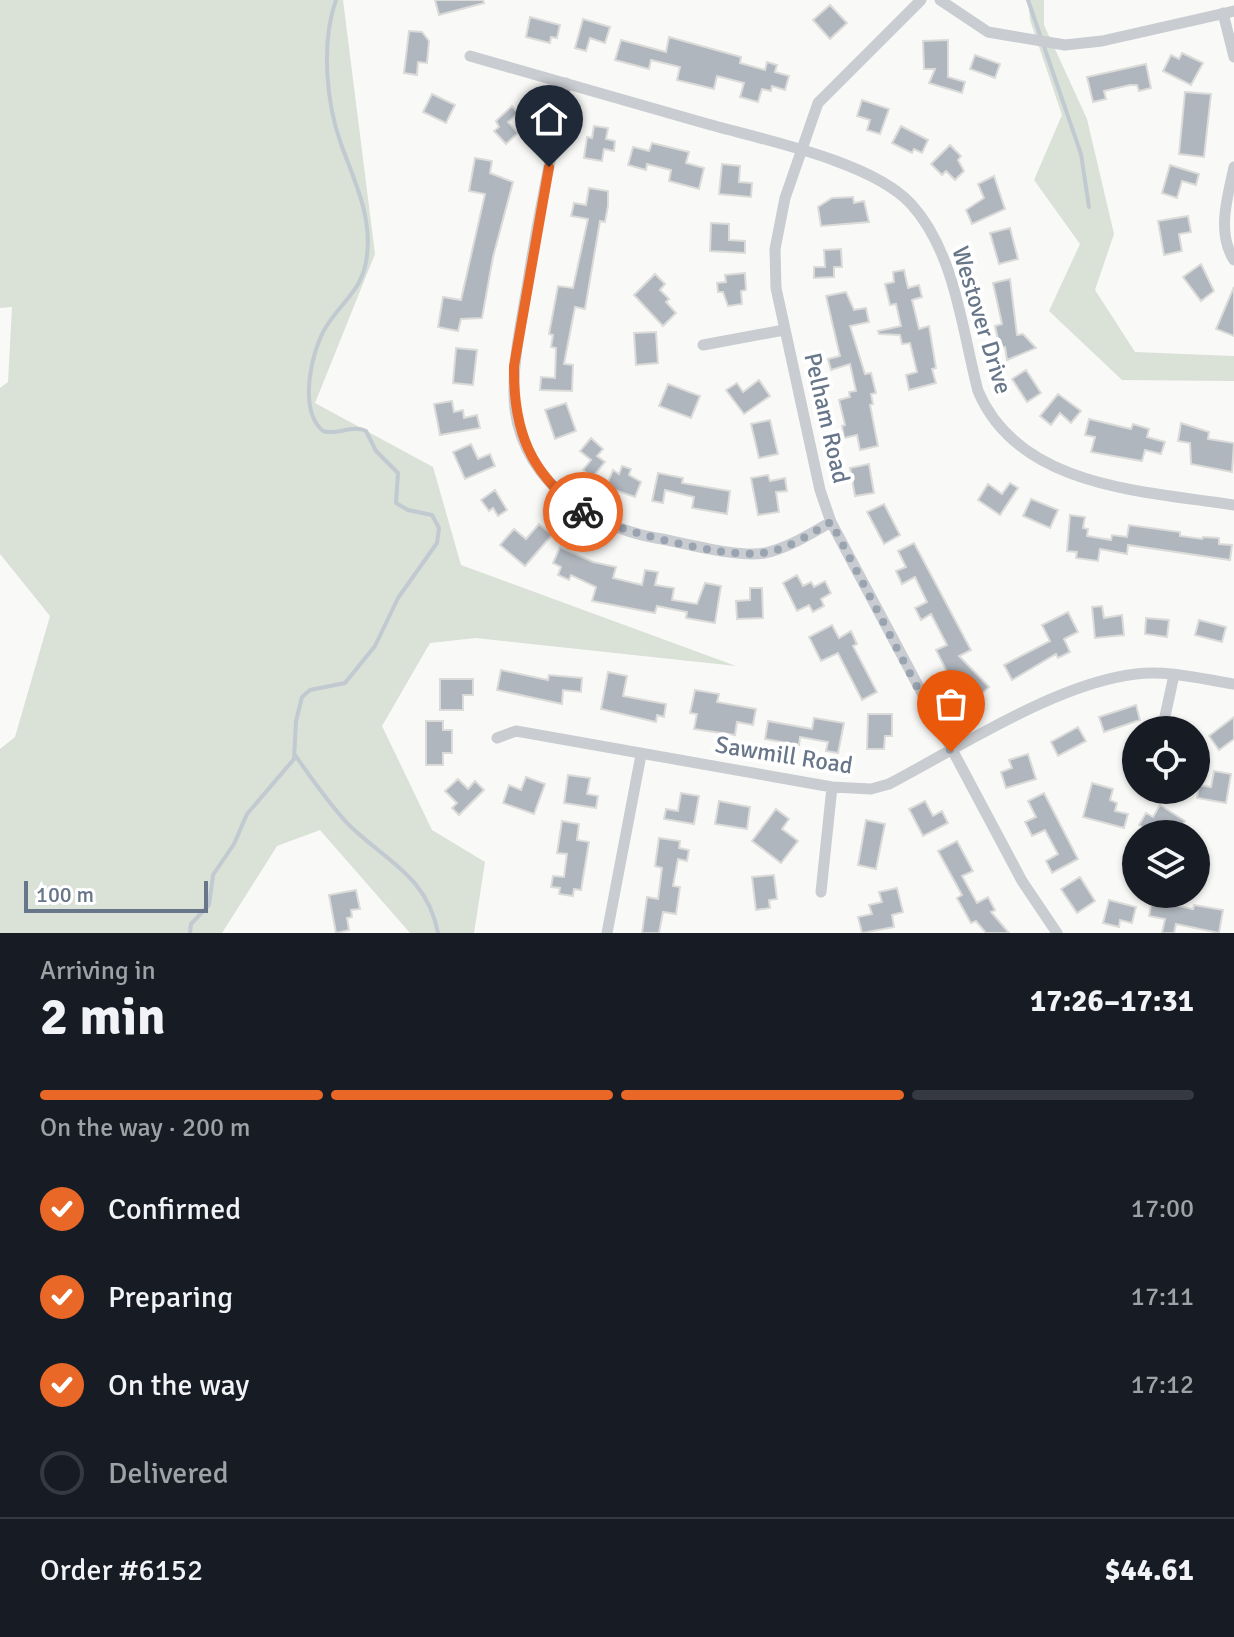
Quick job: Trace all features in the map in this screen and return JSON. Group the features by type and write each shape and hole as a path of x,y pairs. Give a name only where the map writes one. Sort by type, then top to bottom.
{"street":[{"name":"Pelham Road","path":"921,0 818,103 785,198 775,249 776,288 831,522 951,752 1022,881 1057,933"},
{"path":"940,0 988,32 1065,45 1102,41 1229,12 1234,57"},
{"name":"Westover Drive","path":"470,56 801,151 873,177 897,190 912,205 939,248 978,391 987,413 1032,457 1090,480 1234,505"},
{"path":"566,83 537,222 514,366 513,399 521,433 535,464 557,492 586,514 642,536 762,554 787,546 831,522"},
{"path":"1234,167 1226,204 1226,238 1234,260"},
{"path":"703,345 784,330"},
{"name":"Sawmill Road","path":"497,738 516,731 832,787 871,789 889,784 1090,684 1139,674 1174,675 1234,684"},
{"path":"1165,716 1174,675"},
{"path":"607,933 641,755"},
{"path":"821,892 832,787"}],"shaded area":[{"path":"0,0 343,0 375,254 315,403 433,467 461,565 736,666 476,638 430,643 382,726 432,830 485,862 474,933 410,933 320,830 277,846 222,933 0,933 0,749 15,737 50,616 0,554 0,388 8,382 12,307 0,308"},
{"path":"1028,0 1044,0 1044,25 1087,119 1114,234 1095,290 1135,352 1234,356 1234,381 1122,380 1049,311 1080,244 1034,180 1062,115 1030,20"}],"building":[{"path":"435,0 483,0 484,3 439,15"},
{"path":"830,5 847,23 830,39 813,20"},
{"path":"530,17 560,25 557,38 551,37 550,43 526,37"},
{"path":"583,19 610,27 605,43 590,38 586,51 575,48"},
{"path":"409,31 422,32 429,41 427,63 418,62 417,75 404,73"},
{"path":"669,37 741,57 740,63 765,70 767,62 777,65 775,72 789,76 785,90 772,86 771,91 762,89 758,102 740,97 744,83 717,76 714,89 677,80 680,67 651,60 649,69 615,60 621,40 666,52"},
{"path":"948,40 948,77 965,82 962,93 929,83 935,69 924,69 923,41"},
{"path":"1182,53 1203,63 1191,85 1163,71 1171,55 1179,59"},
{"path":"975,55 1000,64 995,78 970,69"},
{"path":"1146,64 1151,88 1139,91 1137,85 1130,85 1104,91 1106,99 1093,102 1087,77"},
{"path":"1185,92 1211,94 1204,157 1179,154"},
{"path":"432,94 455,105 446,123 423,112"},
{"path":"862,100 889,109 880,134 867,130 870,120 857,116"},
{"path":"512,106 518,113 508,122 518,133 506,144 494,131 499,127 496,121"},
{"path":"594,126 608,128 606,139 615,141 614,151 604,149 602,161 584,158 587,137 592,138"},
{"path":"901,126 928,140 922,153 914,149 912,153 892,143"},
{"path":"652,143 689,152 686,163 704,168 699,189 669,181 671,170 647,164 646,170 628,165 633,147 649,151"},
{"path":"950,145 961,156 958,160 964,171 955,180 946,171 942,175 931,164"},
{"path":"475,158 492,161 490,173 513,182 493,257 482,318 461,319 458,331 438,327 443,297 461,300 485,194 469,191"},
{"path":"722,164 740,166 739,182 752,183 751,197 719,194"},
{"path":"1170,165 1199,174 1196,185 1182,181 1177,198 1162,193"},
{"path":"994,176 1005,209 972,224 966,210 984,198 978,184"},
{"path":"589,188 608,191 608,206 605,222 600,221 585,309 575,307 564,364 573,365 572,391 540,390 541,377 555,378 556,348 551,347 553,335 549,334 558,286 573,288 588,219 571,216 574,203 586,205"},
{"path":"853,197 854,203 864,201 869,222 821,226 818,207 832,198"},
{"path":"1188,216 1191,232 1179,234 1182,251 1164,255 1158,221"},
{"path":"711,223 729,224 729,240 745,241 745,253 710,251"},
{"path":"1010,228 1018,259 999,264 990,233"},
{"path":"841,249 842,267 834,267 834,277 814,278 814,267 825,267 824,250"},
{"path":"1201,264 1214,291 1201,301 1183,277"},
{"path":"904,270 908,288 919,285 922,297 912,300 919,329 929,326 936,368 932,369 936,383 909,390 906,375 917,372 910,343 902,344 900,335 879,334 878,331 901,326 896,304 890,305 885,284 894,282 893,272"},
{"path":"745,273 746,290 741,291 742,304 728,306 723,292 718,292 717,283 726,282 725,275"},
{"path":"655,274 665,284 660,290 676,313 663,326 634,295"},
{"path":"1010,279 1017,335 1023,334 1036,348 1007,360 1005,347 1000,348 995,326 1002,324 993,283"},
{"path":"1234,287 1234,336 1216,329"},
{"path":"846,292 854,310 866,308 869,322 850,326 865,374 871,373 876,393 871,394 873,404 870,405 878,446 860,450 857,435 844,438 842,426 845,425 839,400 850,397 849,392 856,391 850,364 831,370 828,359 840,356 826,296"},
{"path":"656,332 658,363 636,365 634,333"},
{"path":"456,348 477,350 473,385 453,383"},
{"path":"1026,370 1041,393 1027,402 1012,379"},
{"path":"759,380 770,396 744,414 726,390 737,383 743,392"},
{"path":"668,384 700,396 691,418 659,406"},
{"path":"1058,394 1081,411 1071,423 1060,413 1051,425 1040,416"},
{"path":"452,401 454,412 463,410 464,418 477,415 480,428 440,435 434,404"},
{"path":"566,403 576,431 555,439 545,410"},
{"path":"1089,419 1131,429 1133,424 1149,429 1147,437 1165,442 1161,454 1145,450 1142,461 1091,452 1095,437 1085,435"},
{"path":"770,420 778,454 759,458 751,424"},
{"path":"1181,423 1209,432 1208,439 1234,443 1232,472 1191,464 1190,443 1178,441"},
{"path":"591,438 603,449 597,456 605,462 592,478 583,470 591,460 580,451"},
{"path":"471,444 478,459 490,454 495,466 465,479 453,452"},
{"path":"869,464 874,493 855,496 850,468"},
{"path":"622,466 631,469 629,475 641,482 635,497 606,487 613,470 619,474"},
{"path":"658,473 683,478 682,483 730,491 727,514 692,508 694,497 665,490 663,503 652,501"},
{"path":"768,475 770,481 785,478 787,491 776,492 779,512 758,515 751,478"},
{"path":"1010,483 1018,488 1000,515 978,500 988,484 1002,494"},
{"path":"495,490 507,510 498,516 493,508 489,511 481,500"},
{"path":"1031,499 1058,510 1050,528 1023,516"},
{"path":"884,504 900,535 884,544 867,512"},
{"path":"1070,515 1085,517 1083,528 1088,529 1087,536 1111,540 1112,535 1127,537 1129,525 1180,532 1180,536 1219,538 1219,544 1232,545 1230,560 1128,545 1127,554 1100,549 1098,561 1076,558 1077,552 1067,551"},
{"path":"539,524 552,535 525,566 500,545 514,529 526,539"},
{"path":"914,543 971,650 959,656 989,687 973,702 949,676 936,650 947,645 931,614 921,620 915,608 927,602 915,577 902,584 896,571 906,567 898,551"},
{"path":"560,547 593,562 616,567 613,578 642,585 645,570 658,572 655,585 674,588 672,600 697,604 705,583 721,586 715,623 686,618 687,612 657,606 655,613 592,601 596,587 571,575 569,580 558,575 561,567 553,563"},
{"path":"797,575 803,586 811,582 814,587 825,581 831,593 821,599 824,606 813,612 809,605 797,611 783,583"},
{"path":"750,588 762,588 763,618 737,619 736,601 750,600"},
{"path":"1102,606 1104,618 1122,615 1124,635 1095,638 1092,607"},
{"path":"1068,612 1078,632 1064,639 1070,652 1058,658 1056,654 1012,680 1004,665 1050,641 1042,625"},
{"path":"1146,618 1169,620 1167,637 1145,634"},
{"path":"1199,620 1226,627 1222,642 1195,635"},
{"path":"832,625 839,638 851,631 857,644 853,646 877,692 862,700 838,653 821,661 809,637"},
{"path":"501,670 548,680 549,675 582,678 581,692 563,690 562,704 497,690"},
{"path":"608,672 627,676 623,696 666,704 664,717 657,715 656,722 601,709"},
{"path":"440,679 473,679 473,695 463,695 463,710 440,710"},
{"path":"695,690 719,694 717,702 756,709 753,725 737,722 735,735 694,729 697,714 690,713"},
{"path":"1136,705 1139,716 1122,716 1122,726 1104,732 1099,717"},
{"path":"868,714 892,714 892,736 885,736 884,749 867,749"},
{"path":"1234,717 1234,739 1219,750 1210,735"},
{"path":"814,718 844,723 838,753 826,751 828,742 800,737 799,745 765,739 768,721 812,729"},
{"path":"426,721 443,721 443,730 452,730 452,753 443,753 443,765 426,765"},
{"path":"1078,727 1086,741 1058,756 1051,742"},
{"path":"1028,754 1036,779 1006,788 1001,772 1012,768 1009,760"},
{"path":"1214,771 1231,774 1226,803 1210,800"},
{"path":"568,775 590,778 587,794 598,796 596,808 564,803"},
{"path":"526,777 545,784 534,814 503,803 509,785 521,790"},
{"path":"458,779 468,789 475,781 484,790 459,815 452,808 457,803 445,791"},
{"path":"1092,783 1113,789 1110,800 1117,803 1115,811 1128,814 1126,820 1122,820 1122,827 1083,817"},
{"path":"681,793 699,796 694,824 664,819 666,809 678,811"},
{"path":"1044,793 1078,859 1052,873 1046,861 1058,854 1045,830 1032,836 1025,822 1036,817 1028,801"},
{"path":"719,801 750,807 747,829 715,824"},
{"path":"925,801 933,816 942,811 948,823 923,836 909,809"},
{"path":"1160,805 1183,820 1142,820 1146,813 1153,817"},
{"path":"776,809 789,819 782,829 798,841 781,863 752,841"},
{"path":"866,820 885,824 876,869 858,865"},
{"path":"562,821 579,824 577,840 589,842 581,890 574,889 573,896 559,894 560,888 551,887 553,876 564,877 567,854 557,853"},
{"path":"659,838 680,841 679,848 689,850 687,861 678,859 673,886 680,887 676,914 663,912 659,933 642,933 647,897 658,899 662,868 655,866"},
{"path":"957,841 973,871 962,876 977,903 988,897 995,910 991,912 1009,933 986,933 976,921 971,923 957,898 962,895 938,851"},
{"path":"774,875 777,899 769,900 770,908 756,910 752,877"},
{"path":"1080,877 1095,901 1077,913 1061,889"},
{"path":"897,888 903,912 892,915 894,927 862,933 858,917 872,914 869,905 882,902 879,892"},
{"path":"356,890 360,909 351,910 352,917 347,918 349,930 336,933 329,895"},
{"path":"1109,900 1122,903 1122,908 1136,908 1132,923 1120,920 1119,927 1103,923"},
{"path":"1150,908 1223,910 1219,933 1176,924 1174,933 1162,933 1165,919 1149,916"}],"waterway":[{"path":"190,933 191,924 209,905 213,875 234,844 247,814 294,759 296,721 302,697 310,690 345,683 375,646 398,598 437,543 439,528 432,515 408,510 396,503 398,473 376,451 366,431 323,431 311,409 310,380 316,350 326,327 362,277 368,241 364,212 336,127 329,91 328,34 336,0"},
{"path":"1028,0 1081,154 1089,207"},
{"path":"295,755 349,825 415,884 433,914 438,933"}],"way so far":[{"path":"583,512 613,527 642,536 762,554 787,546 831,522 951,752"}],"route":[{"path":"549,167 514,366 513,399 521,433 535,464 557,492 583,512"}]}
